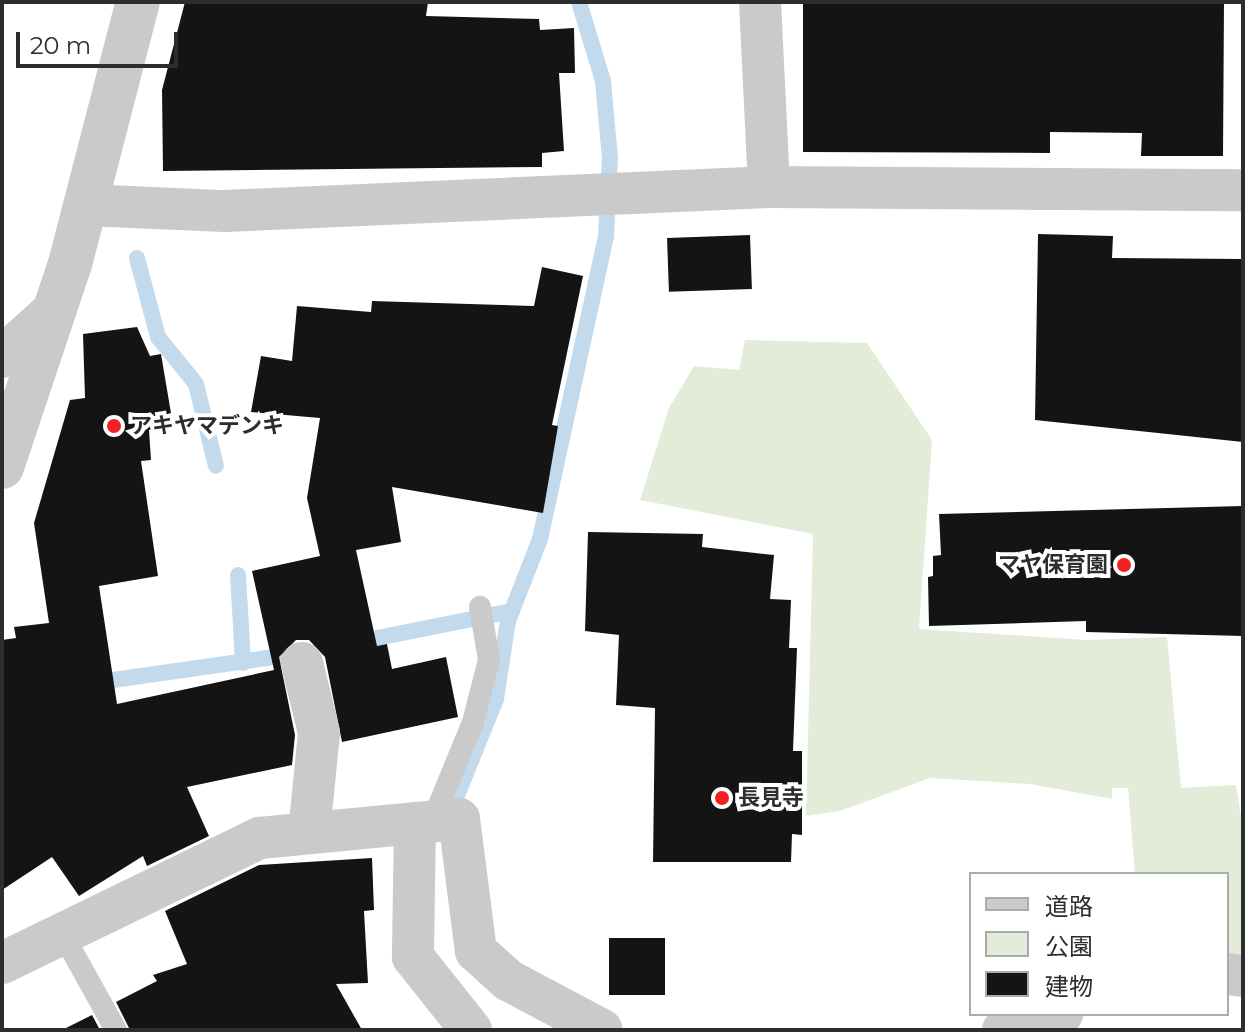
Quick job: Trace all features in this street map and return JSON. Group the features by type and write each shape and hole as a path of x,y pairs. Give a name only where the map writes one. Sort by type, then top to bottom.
{"street":[{"path":"2,467 85,205 138,2"},
{"path":"760,2 769,187"},
{"path":"85,205 225,211 769,187 1243,190"},
{"path":"2,357 54,310"},
{"path":"302,663 319,733 309,833"},
{"path":"2,963 260,838 459,819 476,951 508,980 602,1030"},
{"path":"423,822 413,957 471,1030"},
{"path":"1003,1030 1040,1027 1059,1016"}],"lane":[{"path":"423,822 473,722 489,660 482,616"},
{"path":"62,933 116,1030"}],"green space":[{"path":"745,340 867,343 932,440 919,629 1087,640 1167,637 1181,788 1236,785 1243,829 1243,958 1229,957 1229,872 1135,872 1128,788 1112,788 1112,799 1030,784 930,778 840,811 806,816 813,534 640,500 669,408 694,366 739,370"}],"building":[{"path":"185,2 428,2 426,16 539,19 540,30 574,28 575,73 559,73 564,151 542,153 542,167 163,171 162,90"},
{"path":"803,2 1224,2 1223,156 1141,156 1142,133 1050,132 1050,153 803,152"},
{"path":"1038,234 1113,236 1112,258 1243,259 1243,442 1035,420"},
{"path":"750,235 752,289 669,292 667,238"},
{"path":"542,267 583,276 552,425 558,426 543,513 392,487 401,542 356,550 377,646 387,644 392,669 446,657 458,717 342,742 325,657 309,640 296,640 279,657 295,735 292,765 187,787 209,836 147,866 143,856 79,896 52,857 2,890 2,640 16,638 14,627 49,623 34,523 70,400 85,398 83,334 137,327 150,356 161,354 173,425 149,430 151,460 141,461 158,576 99,586 117,704 274,670 252,571 320,556 307,498 320,418 251,412 261,356 292,361 297,306 371,312 372,301 534,306"},
{"path":"1243,506 1243,636 1086,632 1086,621 929,626 928,577 933,576 933,556 941,555 939,514"},
{"path":"588,532 703,534 702,547 774,555 770,599 791,600 789,648 797,648 793,751 802,751 802,835 792,834 791,862 653,862 655,708 616,705 619,635 585,631"},
{"path":"372,858 374,910 364,911 368,983 336,984 362,1030 130,1030 116,1002 157,981 153,975 187,964 165,911 259,865"},
{"path":"609,938 665,938 665,995 609,995"},
{"path":"92,1015 100,1030 62,1030"}],"waterway":[{"path":"454,803 496,699 508,621 540,539 606,236 610,158 603,81 579,2"},
{"path":"137,258 158,337 196,384 216,466"},
{"path":"238,575 243,663"},
{"path":"357,642 512,611"},
{"path":"92,683 303,653"}],"place":[{"name":"アキヤマデンキ","path":"114,426"},
{"name":"マヤ保育園","path":"1124,565"},
{"name":"長見寺","path":"722,798"}]}
